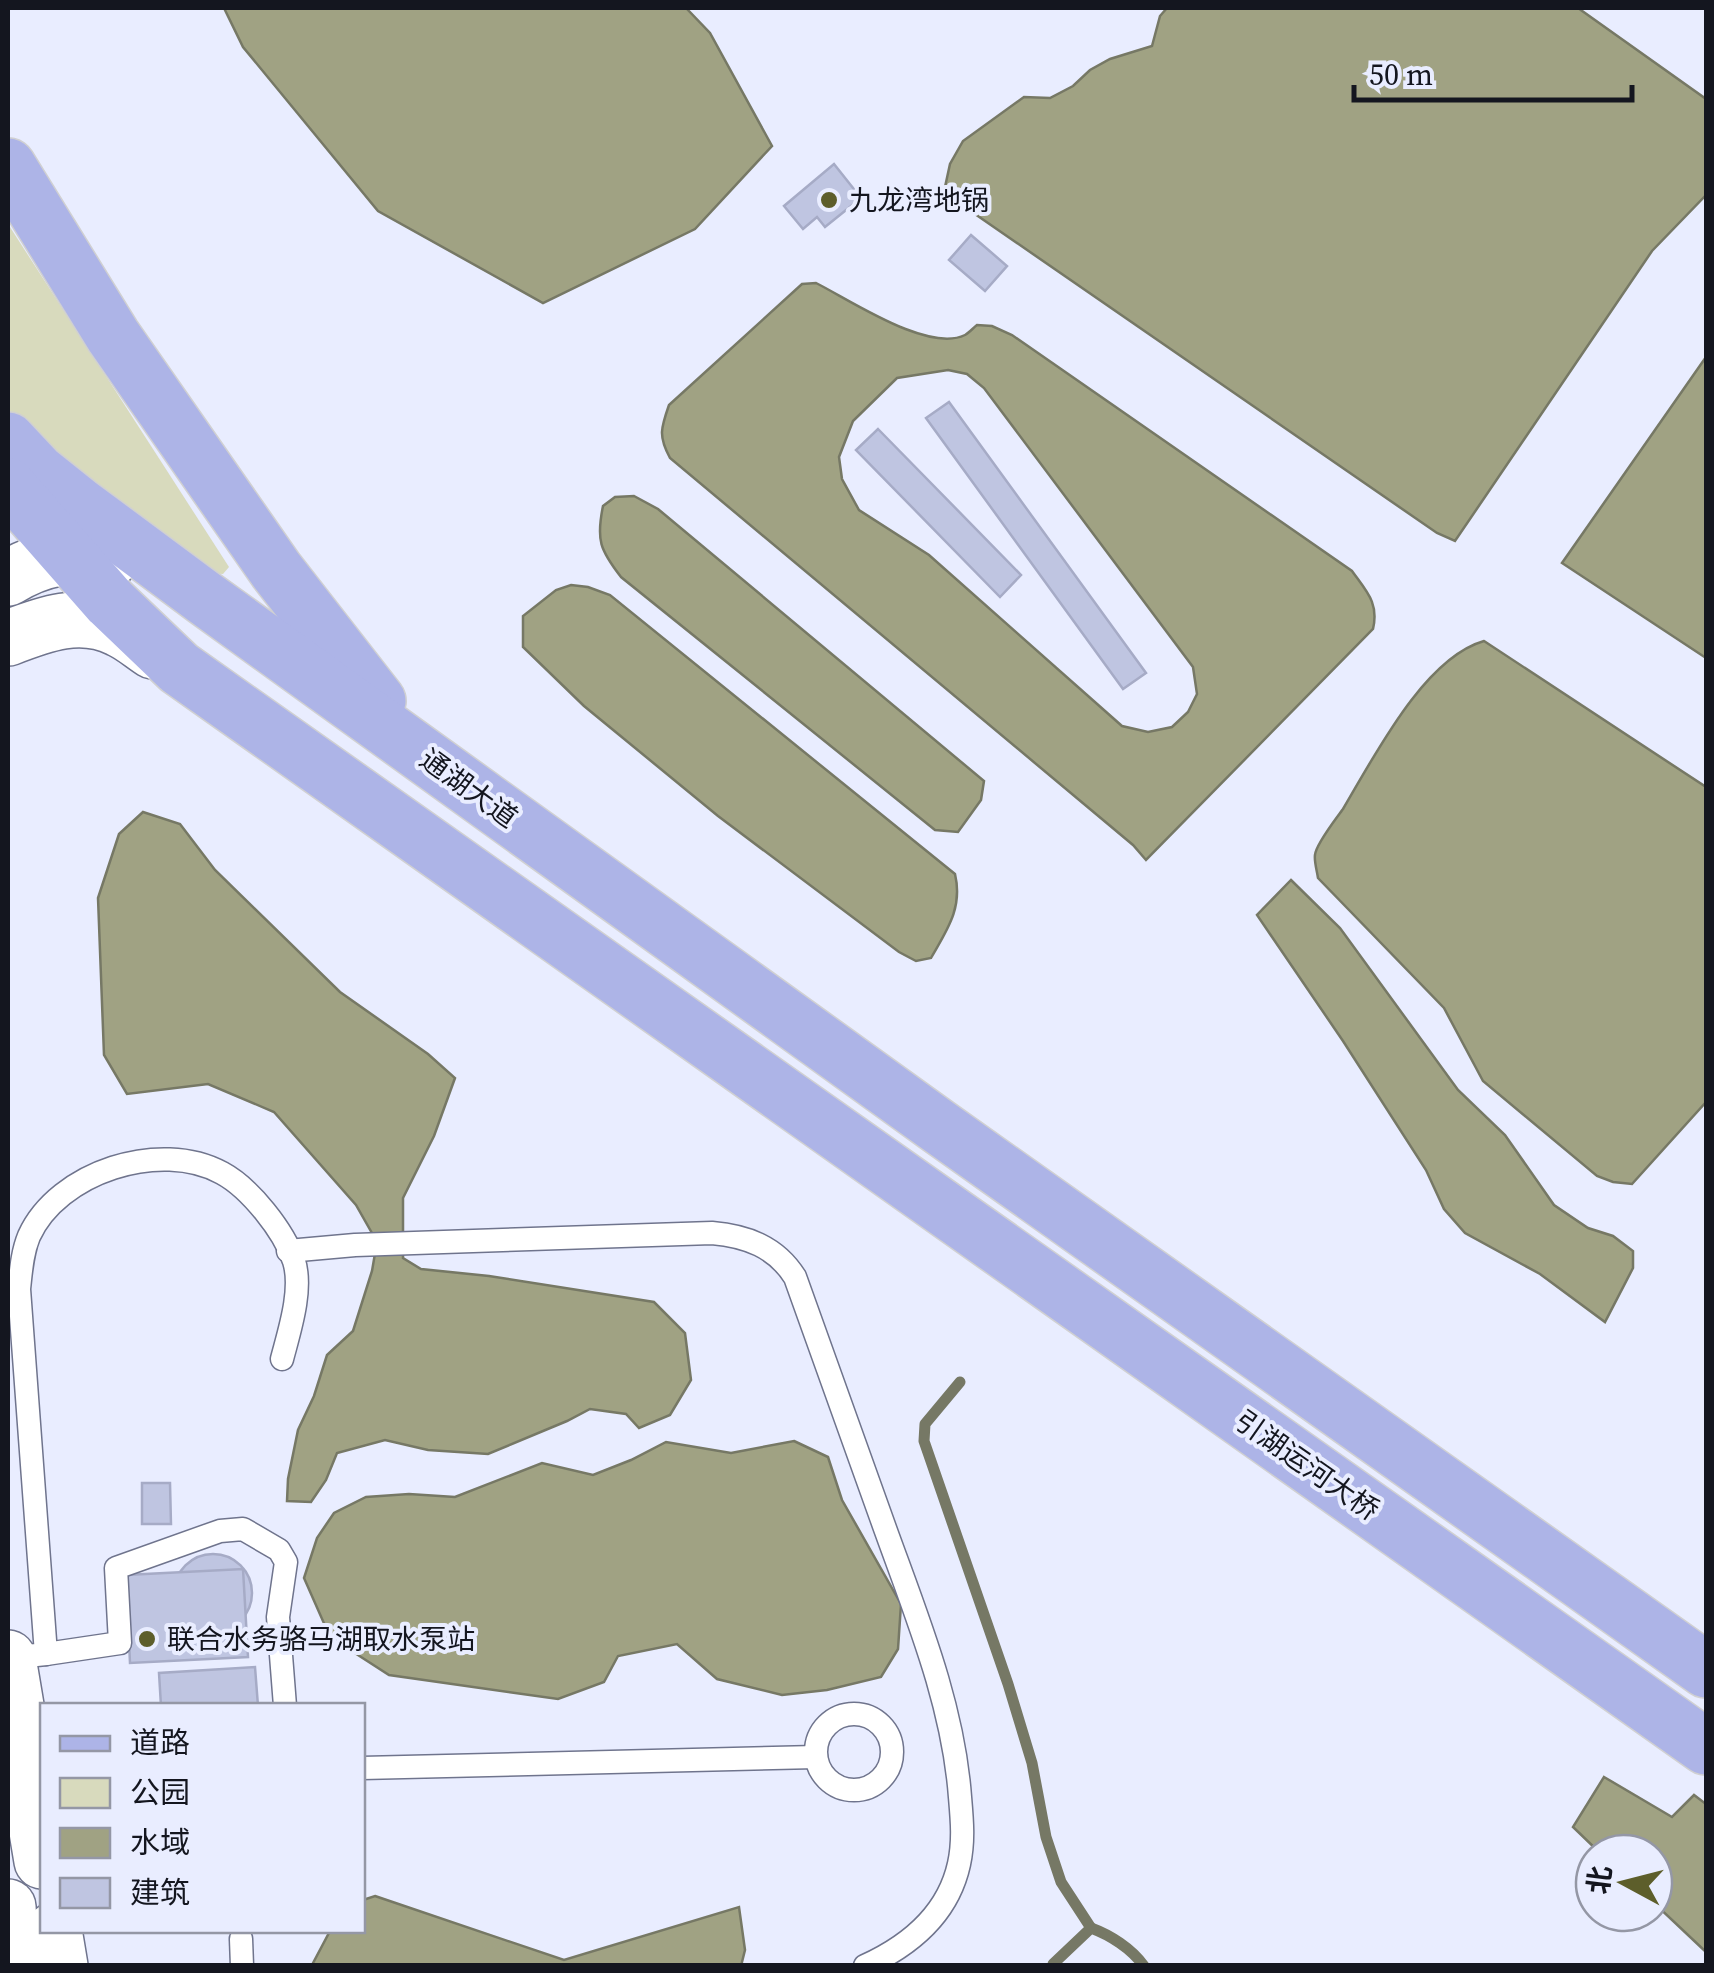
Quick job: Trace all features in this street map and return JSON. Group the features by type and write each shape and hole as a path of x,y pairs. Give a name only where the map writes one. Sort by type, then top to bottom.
{"main road":[{"path":"8,166 114,336 276,570 416,751"},
{"name":"通湖大道","path":"8,440 38,472 206,599 938,1126 1706,1670"},
{"path":"8,486 110,602 179,668"},
{"name":"引湖运河大桥","path":"179,668 1706,1748"}],"street":[{"path":"8,578 27,566 54,557 89,556 119,562 206,599"},
{"path":"8,638 49,622 90,620 118,628 179,668"},
{"path":"21,1657 40,1842"},
{"path":"8,1907 12,1966"},
{"path":"54,1933 60,1966"}],"lane":[{"path":"282,1360 296,1308 295,1264 254,1199 224,1174 176,1161 132,1162 75,1185 39,1218 22,1259 19,1289 21,1657 120,1643 116,1568 220,1531 243,1529 278,1550 286,1562 278,1616 285,1703"},
{"path":"288,1251 355,1245 712,1233 749,1239 778,1255 791,1271 925,1640 957,1762 963,1836 958,1868 944,1904 917,1934 891,1954 864,1966"},
{"path":"365,1768 816,1757"},
{"path":"241,1939 242,1966"}],"green space":[{"path":"8,224 229,567 223,574 210,573 60,463 8,413"}],"water":[{"path":"224,8 686,8 710,33 772,146 695,229 543,303 378,211 243,47"},
{"path":"1167,8 1578,8 1706,99 1706,195 1652,251 1455,541 1437,533 975,214 945,187 950,164 963,141 1024,97 1050,98 1110,59 1152,46 1160,16"},
{"path":"816,283 889,322 931,337 949,339 965,335 977,325 992,326 1012,335 1352,571 1367,592 1373,605 1373,629 1146,860 1133,845 670,458 662,432 669,405 802,284","holes":["948,370 967,374 984,388 1193,667 1197,694 1188,712 1172,727 1148,732 1122,726 929,555 859,510 842,479 839,457 853,421 897,378"]},
{"path":"1706,357 1706,658 1562,563"},
{"path":"634,496 658,509 984,781 981,800 958,832 935,830 621,577 602,544 601,518 603,506 615,497"},
{"path":"571,585 610,595 955,874 955,908 931,958 916,961 899,952 718,816 584,706 523,647 523,616 556,590"},
{"path":"1484,641 1706,787 1706,1102 1632,1184 1597,1176 1483,1081 1444,1008 1318,878 1316,850 1385,737 1441,667"},
{"path":"143,812 180,824 215,870 340,992 428,1054 455,1078 434,1136 403,1198 403,1258 421,1269 654,1302 685,1333 691,1380 670,1415 639,1428 626,1414 590,1409 488,1454 428,1450 385,1440 337,1453 311,1502 287,1501 298,1430 327,1355 353,1331 377,1242 356,1205 274,1112 208,1084 127,1094 104,1055 98,898 119,834"},
{"path":"1291,880 1340,928 1458,1090 1505,1135 1554,1205 1633,1251 1633,1268 1605,1322 1540,1274 1465,1233 1444,1209 1426,1170 1257,915"},
{"path":"794,1441 828,1457 842,1500 901,1604 898,1649 881,1677 827,1690 782,1695 717,1679 677,1644 618,1656 604,1682 558,1699 389,1675 330,1637 304,1578 317,1538 334,1513 366,1497 455,1497 542,1463 593,1475 666,1442 731,1453"},
{"path":"1604,1777 1672,1817 1694,1795 1706,1804 1706,1952 1674,1922 1674,1833 1579,1833 1573,1827"},
{"path":"375,1896 564,1960 739,1907 745,1950 741,1966 312,1965 329,1933 365,1933 365,1899"}],"building":[{"path":"834,164 861,198 825,227 817,217 803,229 784,206"},
{"path":"971,235 1007,266 985,291 949,260"},
{"path":"949,402 1146,673 1123,689 926,418"},
{"path":"878,429 1021,575 1000,597 856,450"},
{"path":"142,1483 170,1483 171,1524 142,1524"},
{"path":"213,1554 228,1557 240,1566 249,1578 249,1608 240,1620 228,1629 213,1632 198,1629 186,1620 177,1608 174,1593 177,1578 186,1566 198,1557"},
{"path":"243,1569 248,1657 130,1663 126,1575"},
{"path":"255,1667 258,1703 161,1703 159,1673"}],"waterway":[{"path":"960,1382 925,1424 924,1441 1008,1684 1061,1882 1091,1928"},
{"path":"1053,1964 1091,1928 1120,1943 1144,1966"}],"place":[{"name":"九龙湾地锅","path":"829,200"},
{"name":"联合水务骆马湖取水泵站","path":"147,1639"}]}
